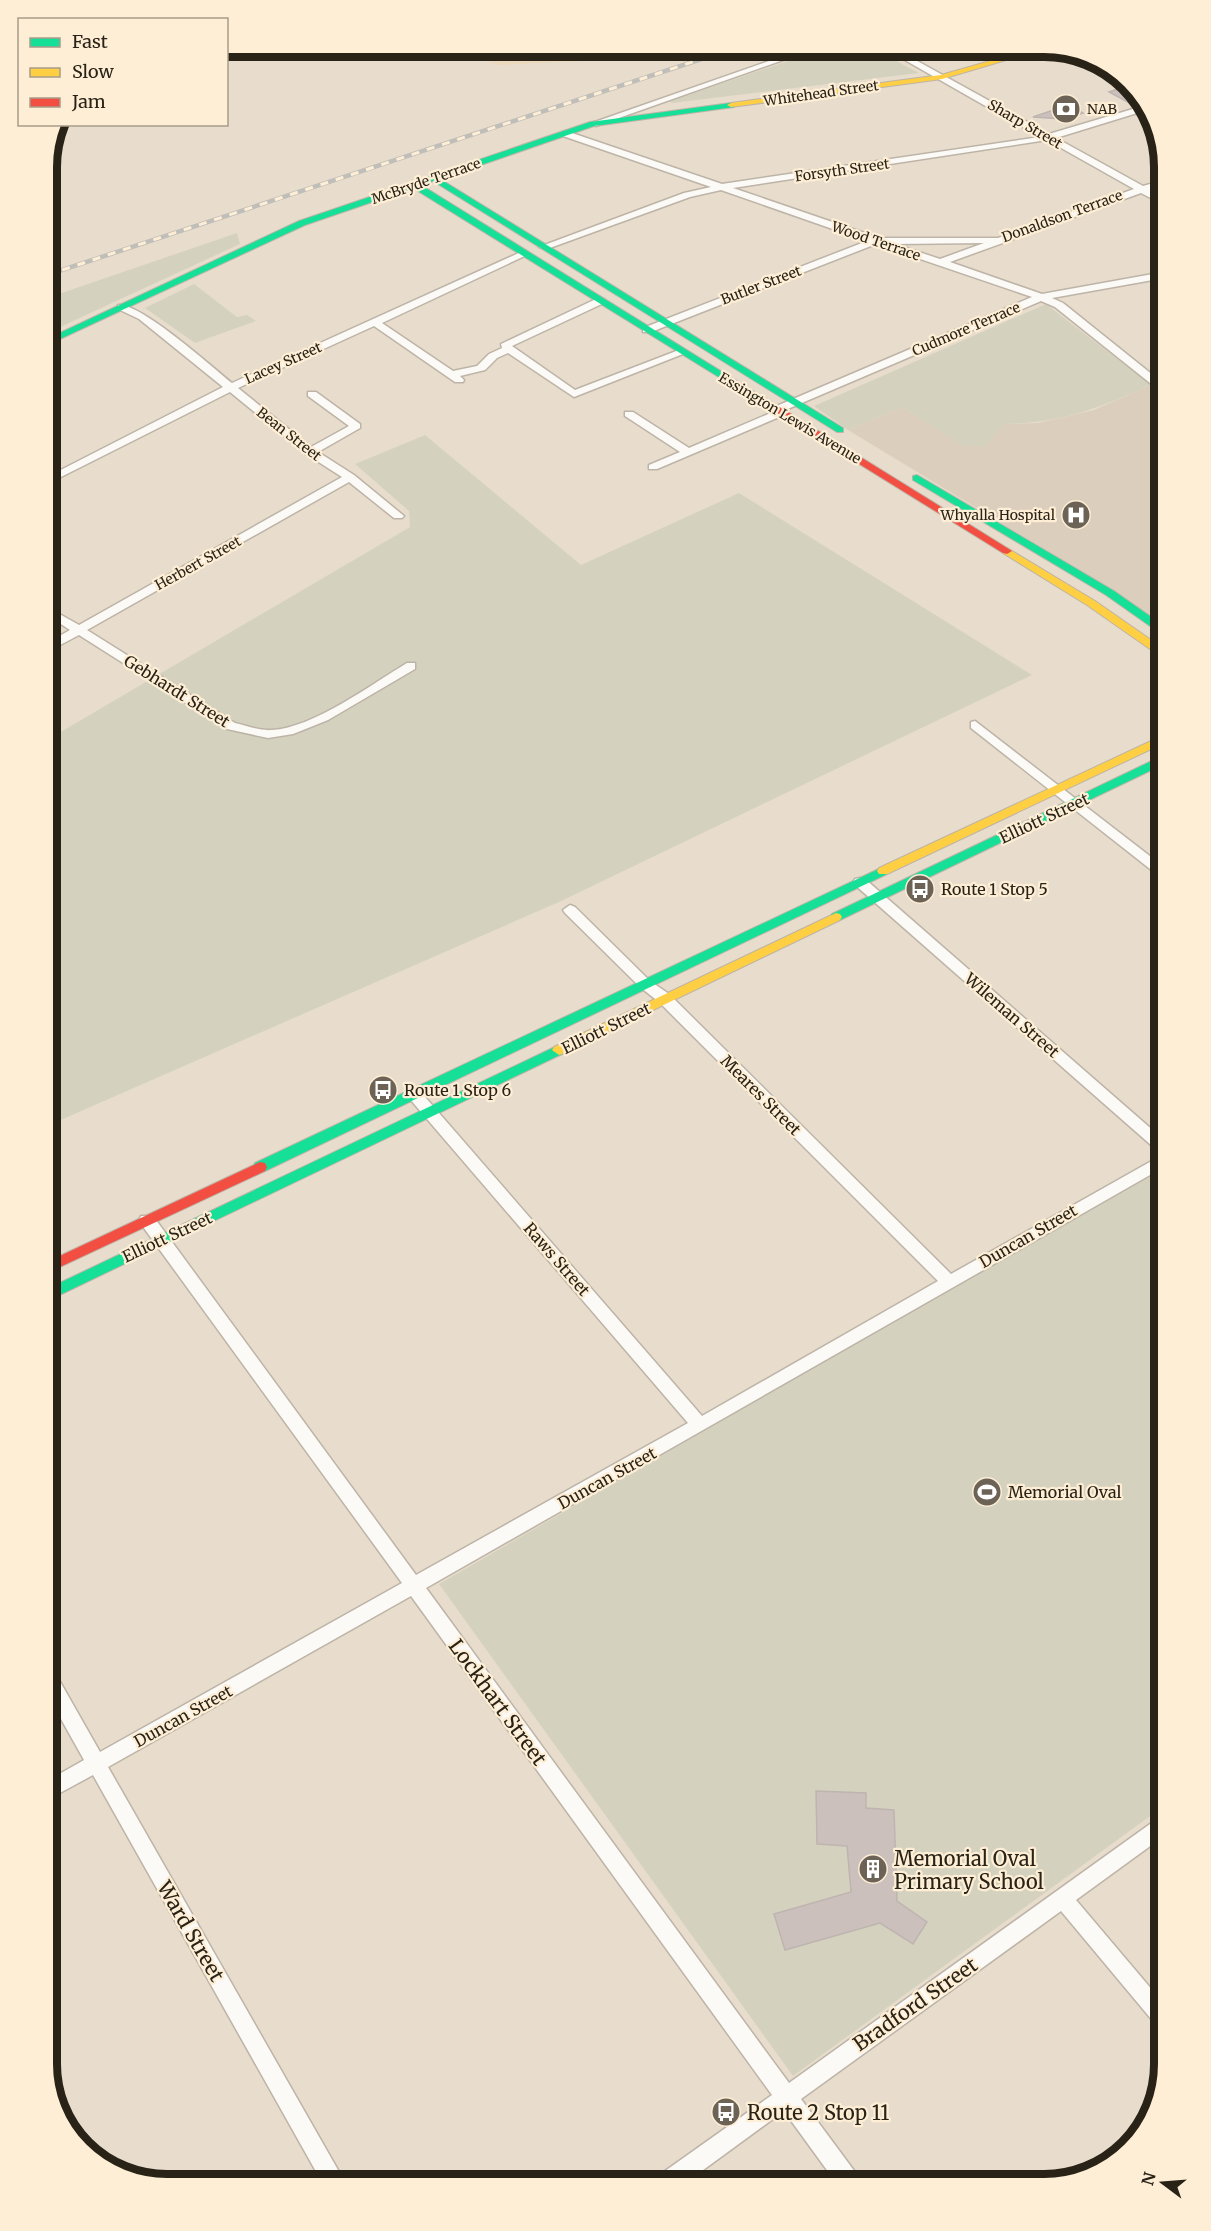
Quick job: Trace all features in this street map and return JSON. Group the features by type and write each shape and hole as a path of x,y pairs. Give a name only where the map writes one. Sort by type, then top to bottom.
{"main road":[{"name":"Whitehead Street","path":"593,124 654,110 942,77 1011,57"},
{"name":"McBryde Terrace","path":"57,337 303,223 593,124"},
{"name":"Essington Lewis Avenue","path":"434,178 855,439"},
{"name":"Essington Lewis Avenue","path":"414,185 778,412 850,453 1091,603 1154,647"},
{"path":"524,254 544,247"},
{"path":"904,470 1110,593 1154,624"},
{"name":"Elliott Street","path":"57,1263 1154,744"},
{"name":"Elliott Street","path":"57,1289 1154,765"}],"street":[{"path":"654,110 790,57"},
{"name":"Sharp Street","path":"905,57 1154,196"},
{"name":"Forsyth Street","path":"544,247 687,195 722,187 897,162 1048,137 1138,110"},
{"name":"Wood Terrace","path":"566,134 1041,297 1059,305 1154,380"},
{"name":"Donaldson Terrace","path":"939,263 995,240 1154,186"},
{"name":"Donaldson Terrace","path":"875,241 995,240"},
{"name":"Butler Street","path":"647,330 875,241"},
{"name":"Lacey Street","path":"57,476 230,388 524,254"},
{"name":"Cudmore Terrace","path":"653,467 778,412 795,402 1041,297 1154,277"},
{"path":"600,301 505,346 507,350 574,394 683,352"},
{"name":"Bean Street","path":"122,307 143,317 310,452 350,477 398,516"},
{"path":"374,322 455,377 484,367 493,356 507,350"},
{"path":"310,452 356,426 312,394"},
{"path":"629,414 688,452"},
{"name":"Herbert Street","path":"57,642 350,477"},
{"name":"Gebhardt Street","path":"57,616 231,726 273,734 300,729 411,666"},
{"path":"975,725 1154,865"},
{"name":"Wileman Street","path":"860,882 1154,1139"},
{"name":"Meares Street","path":"570,910 645,984 665,999 949,1282"},
{"name":"Raws Street","path":"414,1094 700,1425"},
{"name":"Duncan Street","path":"57,1785 700,1425 1154,1166"},
{"name":"Lockhart Street","path":"147,1220 164,1239 413,1586 843,2174"},
{"name":"Ward Street","path":"57,1696 329,2174"},
{"name":"Bradford Street","path":"680,2174 1154,1832"},
{"path":"1063,1899 1154,2007"}],"shaded area":[{"path":"479,57 669,57 497,65"},
{"path":"800,57 889,57 919,73 672,103 670,101"},
{"path":"237,233 240,244 57,328 57,295"},
{"path":"194,284 237,317 247,315 256,321 195,343 145,308"},
{"path":"1046,304 1151,385 1080,413 1045,421 1005,424 984,447 962,445 902,407 848,430 814,406"},
{"name":"Whyalla Hospital","path":"1151,385 1154,388 1154,620 1100,583 848,430 902,407 962,444 1005,424 1038,423 1094,410"},
{"path":"425,435 581,565 739,493 1032,675 559,902 57,1122 57,734 410,527 409,511 355,464"},
{"path":"1154,1171 1154,1813 793,2076 439,1584"}],"building":[{"path":"1121,88 1135,106 1109,92"},
{"name":"NAB","path":"1068,105 1083,113 1063,119 1033,117"},
{"name":"Memorial Oval Primary School","path":"816,1791 866,1793 866,1808 894,1810 897,1901 927,1922 913,1944 880,1923 785,1950 774,1914 851,1892 847,1846 817,1844"}],"railway":[{"path":"57,272 708,57"}],"traffic: fast":[{"path":"57,337 302,223 593,124 731,105"},
{"path":"433,178 840,430"},
{"path":"414,185 759,398"},
{"path":"917,478 1110,593 1154,624"},
{"path":"836,917 1154,765"},
{"path":"260,1167 883,871"},
{"path":"57,1290 559,1050"}],"traffic: slow":[{"path":"731,105 942,77 1011,57"},
{"path":"1007,551 1091,603 1154,647"},
{"path":"883,871 1154,744"},
{"path":"559,1050 836,917"}],"traffic: jam":[{"path":"759,398 1007,551"},
{"path":"57,1263 260,1167"}],"place":[{"name":"NAB","path":"1066,109"},
{"name":"Whyalla Hospital","path":"1076,515"},
{"name":"Route 1 Stop 5","path":"920,889"},
{"name":"Route 1 Stop 6","path":"383,1090"},
{"name":"Memorial Oval","path":"987,1492"},
{"name":"Memorial Oval Primary School","path":"873,1869"},
{"name":"Route 2 Stop 11","path":"726,2112"}]}
